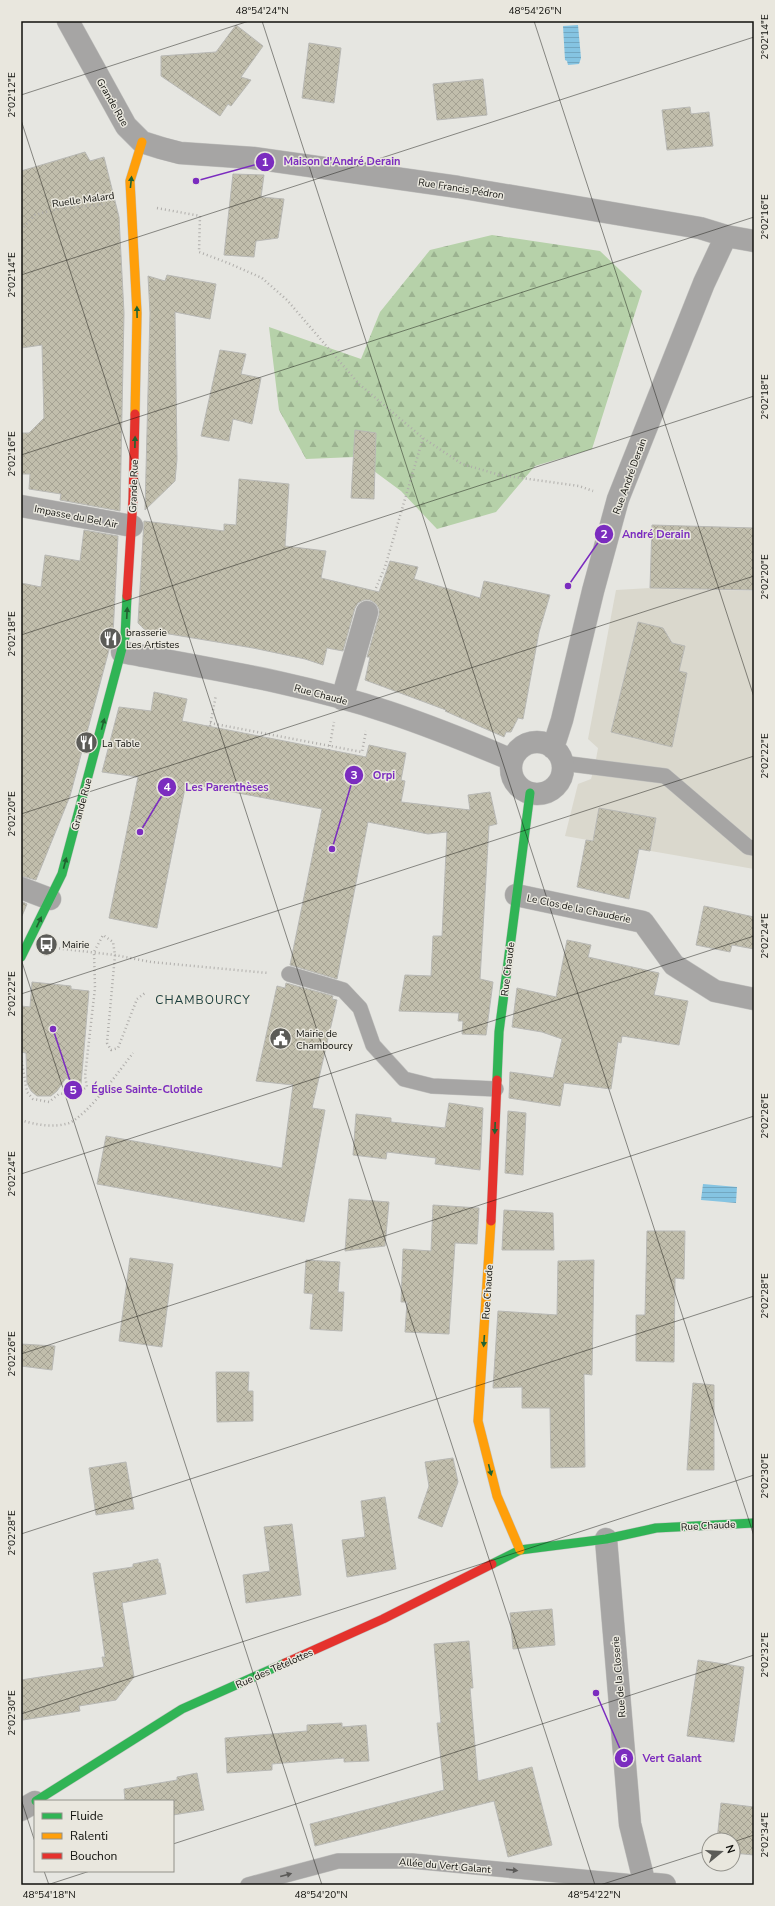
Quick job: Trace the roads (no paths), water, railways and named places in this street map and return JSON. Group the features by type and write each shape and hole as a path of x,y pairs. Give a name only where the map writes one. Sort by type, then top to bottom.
{"street":[{"name":"Grande Rue","path":"21,957 62,874 122,652 125,637 132,526 137,313 130,182 142,142 126,126 68,21"},
{"name":"Rue Francis Pédron","path":"142,142 180,153 253,158 458,187 700,228 726,236 754,241"},
{"name":"Rue André Derain","path":"558,755 562,720 593,590 618,499 704,283 726,236"},
{"name":"Impasse du Bel Air","path":"21,506 132,526"},
{"path":"342,699 367,612"},
{"name":"Rue Chaude","path":"122,652 267,680 342,699 388,712 512,760"},
{"path":"530,743 545,744 558,755 563,772 555,787 548,792 539,794 530,793 516,784 513,776 512,760 522,747 530,743"},
{"name":"Rue Chaude","path":"530,793 499,1032 489,1258 478,1421 497,1496 520,1550 606,1539 656,1528 754,1523"},
{"path":"21,888 50,899"},
{"name":"Le Clos de la Chauderie","path":"516,895 643,922 674,965 715,991 754,999"},
{"name":"Rue de la Closerie","path":"606,1539 630,1824 652,1884"},
{"name":"Rue des Têtelottes","path":"38,1800 182,1709 383,1619 453,1586 520,1550"},
{"name":"Rue des Têtelottes","path":"21,1810 34,1802"}],"lane":[{"path":"558,755 615,768 665,776 748,847 754,848"},
{"path":"289,974 343,990 360,1008 373,1045 404,1079 432,1086 496,1089"},
{"name":"Allée du Vert Galant","path":"248,1885 338,1861 412,1861 652,1884"}],"water":[{"path":"578,25 581,58 579,64 568,65 567,61 565,60 563,26"},
{"path":"703,1184 737,1187 736,1203 701,1200"}],"place":[{"name":"Maison d'André Derain","path":"196,181"},
{"name":"André Derain","path":"568,586"},
{"name":"brasserie Les Artistes","path":"111,638"},
{"name":"La Table","path":"86,743"},
{"name":"Les Parenthèses","path":"140,832"},
{"name":"Orpi","path":"332,849"},
{"name":"Mairie","path":"46,944"},
{"name":"Église Sainte-Clotilde","path":"53,1029"},
{"name":"Mairie de Chambourcy","path":"281,1039"},
{"name":"Vert Galant","path":"596,1693"}],"district":[{"name":"CHAMBOURCY","path":"203,1000"}]}
